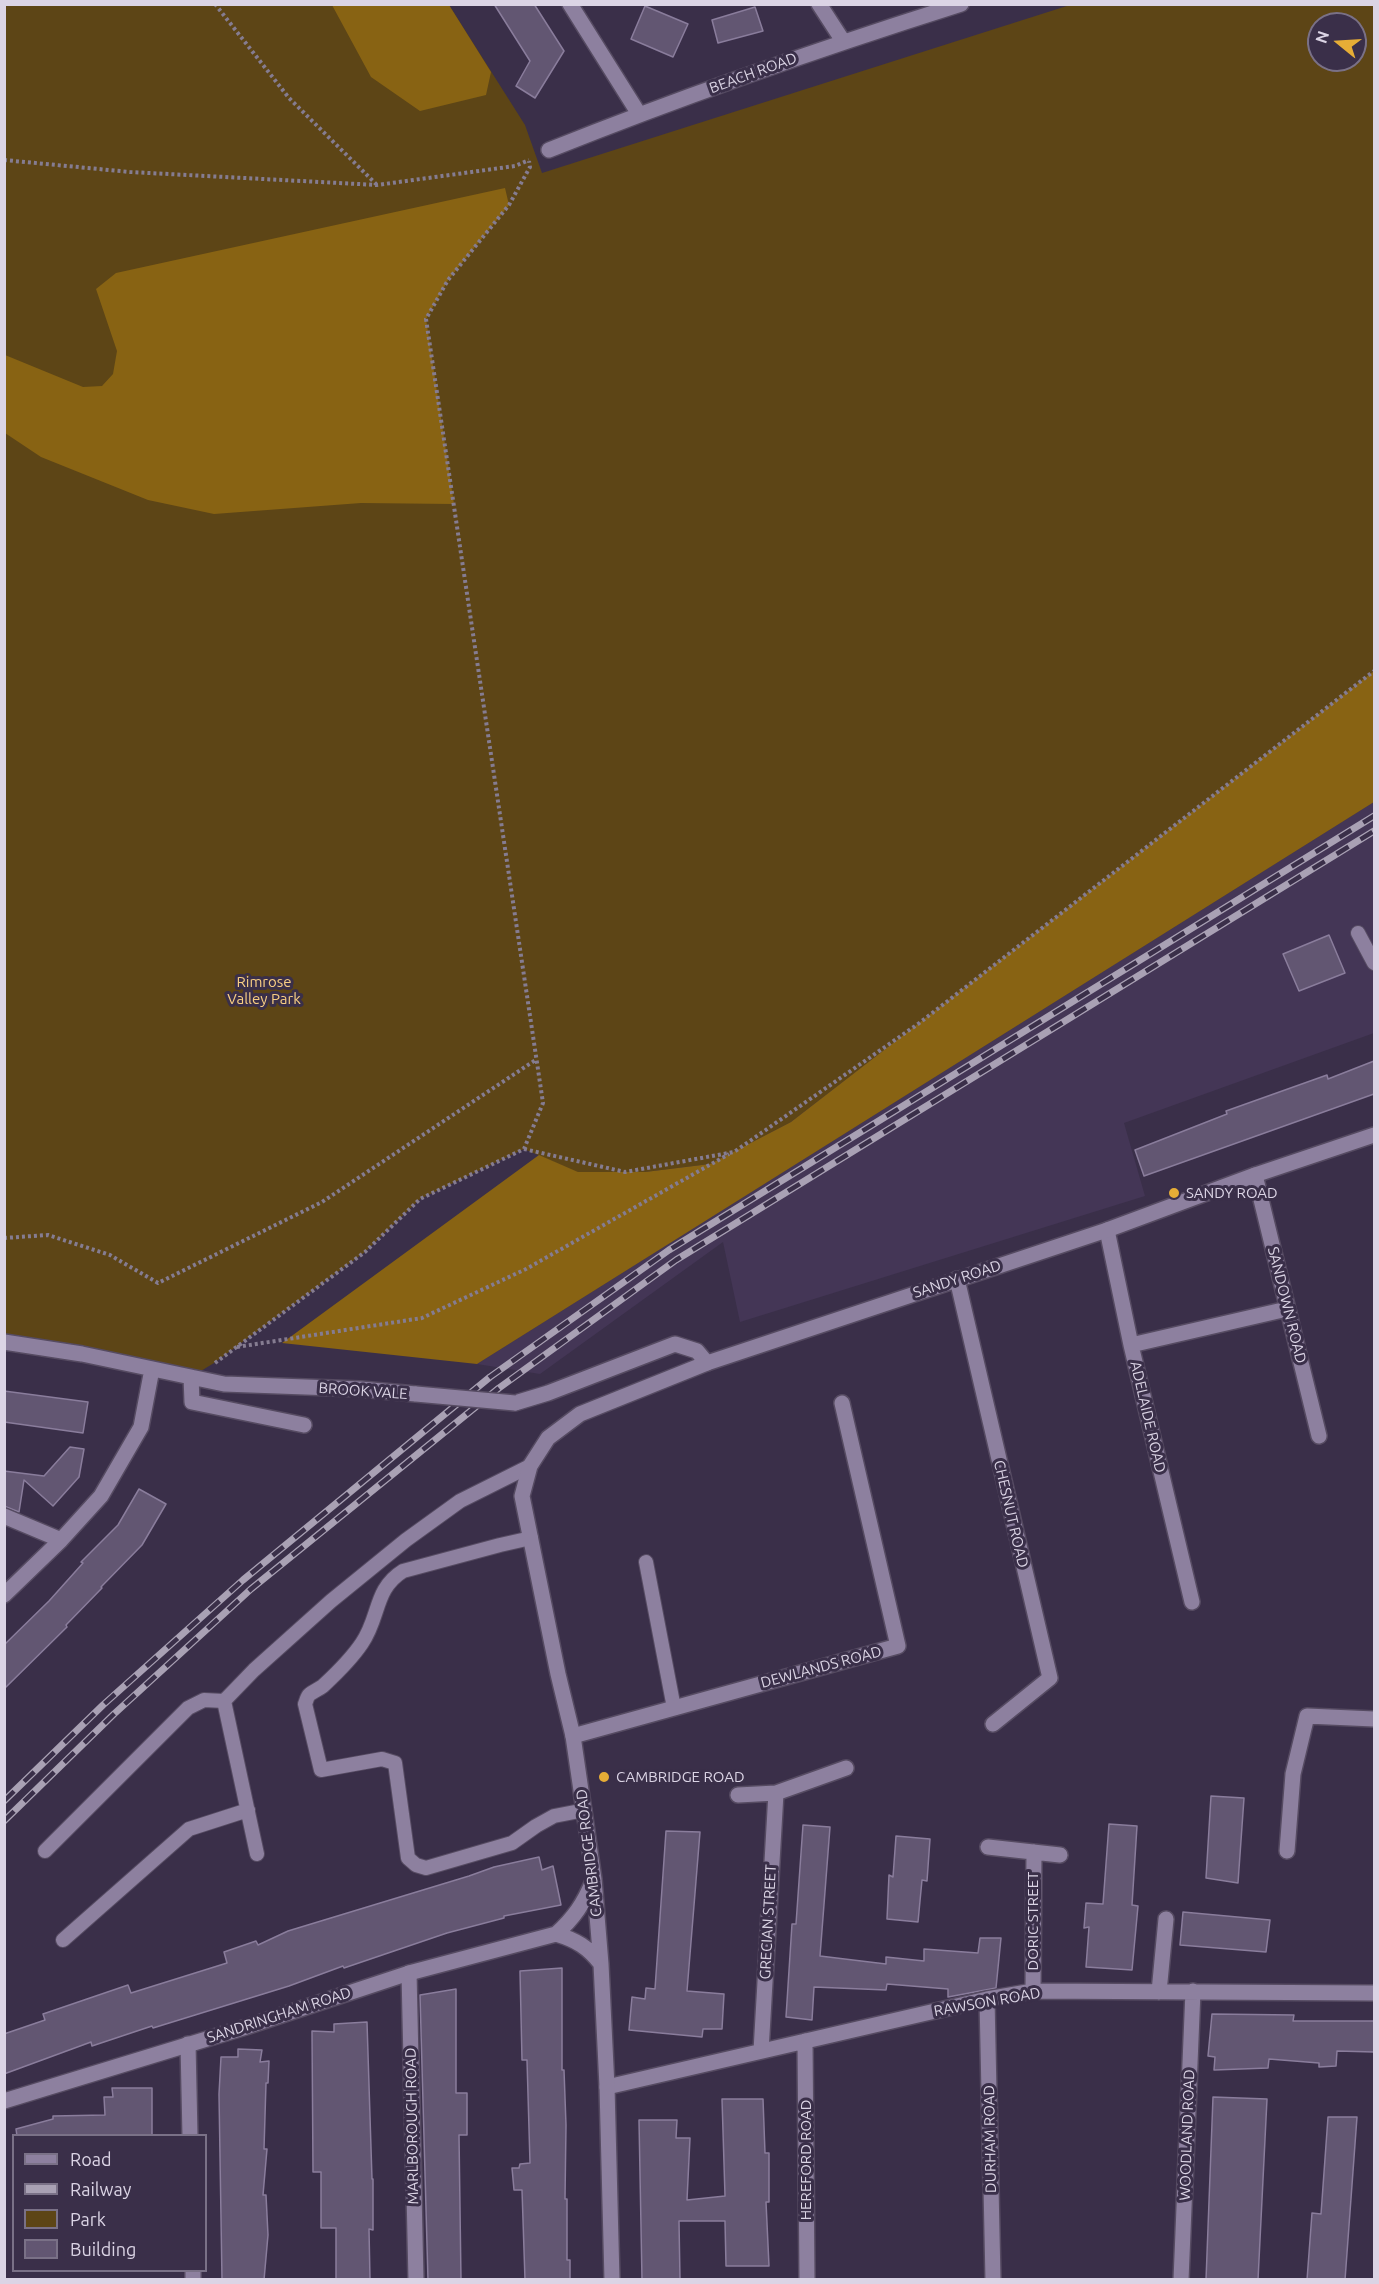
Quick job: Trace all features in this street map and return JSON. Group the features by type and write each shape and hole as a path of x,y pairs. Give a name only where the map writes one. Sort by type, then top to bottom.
{"street":[{"path":"570,4 639,114"},
{"path":"819,4 843,41"},
{"name":"BEACH ROAD","path":"549,150 639,114 843,41 961,4"},
{"name":"SANDY ROAD","path":"548,1438 580,1414 707,1363 1107,1230 1255,1175 1374,1135"},
{"name":"SANDOWN ROAD","path":"1255,1175 1319,1436"},
{"name":"ADELAIDE ROAD","path":"1107,1230 1131,1345 1192,1602"},
{"name":"CHESNUT ROAD","path":"957,1279 1050,1678 993,1724"},
{"path":"1131,1345 1287,1309"},
{"name":"BROOK VALE","path":"4,1342 82,1354 224,1384 360,1389 515,1403 548,1393 675,1344 697,1351 707,1363"},
{"path":"4,1594 61,1540 100,1496 141,1427 152,1369"},
{"path":"191,1377 192,1402 304,1425"},
{"name":"DEWLANDS ROAD","path":"573,1736 898,1646 842,1403"},
{"name":"CAMBRIDGE ROAD","path":"548,1438 530,1466 522,1496 573,1736 594,1879 607,2087 612,2280"},
{"path":"4,1516 61,1540"},
{"path":"1287,1851 1293,1774 1307,1716 1374,1719"},
{"path":"738,1796 776,1793 846,1768"},
{"name":"GRECIAN STREET","path":"761,2051 776,1793"},
{"name":"DORIC STREET","path":"988,1847 1060,1855"},
{"name":"DORIC STREET","path":"1033,1991 1034,1852"},
{"path":"556,1934 572,1920 584,1903 594,1879"},
{"path":"1159,1992 1166,1919"},
{"path":"556,1934 572,1938 585,1946 601,1964"},
{"name":"SANDRINGHAM ROAD","path":"4,2102 409,1973 556,1934"},
{"name":"MARLBOROUGH ROAD","path":"409,1973 416,2280"},
{"name":"RAWSON ROAD","path":"607,2087 987,1999 1033,1991 1374,1993"},
{"name":"WOODLAND ROAD","path":"1181,2280 1193,1991"},
{"name":"DURHAM ROAD","path":"987,1999 993,2280"},
{"name":"HEREFORD ROAD","path":"805,2041 807,2280"},
{"path":"188,2044 190,2134"}],"lane":[{"path":"1358,933 1374,963"},
{"path":"45,1851 188,1708 204,1700 224,1701 331,1601 406,1540 460,1501 530,1466"},
{"path":"531,1538 403,1571 391,1578 379,1600 374,1620 363,1642 339,1671 308,1696 305,1704 321,1770 382,1759 395,1763 408,1858 416,1865 426,1868 512,1843 554,1816 585,1810"},
{"path":"646,1562 674,1708"},
{"path":"224,1701 258,1854"},
{"path":"63,1940 189,1828 248,1810"}],"path":[{"path":"214,4 289,98 377,185"},
{"path":"4,160 130,172 377,185 515,166 529,161 530,167 509,205 448,280 426,319 543,1103 524,1149"},
{"path":"236,1347 422,1318 526,1269 734,1152 918,1024 1374,671"},
{"path":"4,1238 48,1235 110,1255 158,1283 322,1202 537,1059"},
{"path":"191,1377 236,1347 365,1252 420,1199 524,1149 625,1172 734,1152"}],"shaded area":[{"path":"332,5 449,5 491,72 486,95 420,111 371,77"},
{"path":"505,188 509,205 448,280 426,319 454,504 361,503 214,514 148,500 41,457 5,433 5,355 83,387 102,386 113,374 117,351 96,289 116,273"},
{"path":"1374,671 1374,802 477,1364 282,1343 539,1155 578,1172 645,1172 710,1164 791,1122"},
{"path":"1374,802 1374,1033 1124,1123 1145,1196 740,1322 723,1242 540,1374 477,1364"}],"green space":[{"name":"Rimrose Valley Park","path":"4,5 449,5 525,125 542,173 1070,5 1374,5 1374,671 791,1122 710,1164 645,1172 577,1172 524,1149 420,1199 365,1252 214,1363 191,1377 5,1342"}],"building":[{"path":"494,4 534,4 564,51 535,98 516,86 530,61"},
{"path":"645,6 688,24 673,57 631,39"},
{"path":"755,7 763,31 718,43 712,20"},
{"path":"1329,935 1345,973 1299,991 1283,954"},
{"path":"1374,1061 1374,1094 1144,1176 1135,1150 1227,1114 1226,1111 1327,1075 1328,1079"},
{"path":"4,1391 88,1402 83,1433 4,1422"},
{"path":"70,1447 84,1449 79,1477 53,1506 24,1480 19,1512 4,1506 4,1471 44,1476"},
{"path":"139,1489 166,1504 142,1545 66,1625 67,1627 4,1689 4,1645 49,1601 83,1563 81,1562 118,1525"},
{"path":"1211,1796 1244,1798 1238,1883 1206,1878"},
{"path":"1109,1824 1137,1826 1132,1905 1138,1906 1132,1970 1086,1967 1089,1927 1084,1928 1086,1903 1103,1904"},
{"path":"803,1825 830,1827 820,1956 886,1964 886,1957 924,1961 924,1949 978,1953 980,1938 1001,1938 996,1988 948,1997 948,1989 887,1984 886,1990 814,1987 812,2020 786,2017 792,1924 796,1924"},
{"path":"666,1831 700,1832 687,1991 724,1994 722,2029 703,2029 702,2037 629,2030 632,1997 645,1999 646,1988 655,1989"},
{"path":"896,1836 930,1839 927,1881 922,1880 918,1922 887,1919 889,1875 893,1877"},
{"path":"539,1857 542,1870 553,1866 561,1905 504,1916 504,1918 447,1933 289,1986 153,2028 152,2026 92,2046 91,2042 4,2074 4,2034 45,2020 43,2014 128,1985 131,1993 227,1963 224,1952 256,1941 258,1945 288,1931 494,1867"},
{"path":"1183,1912 1270,1920 1266,1952 1180,1945"},
{"path":"562,1968 562,2070 564,2070 566,2125 565,2199 567,2199 567,2260 570,2260 570,2280 525,2280 522,2190 514,2190 512,2168 519,2168 520,2164 530,2163 527,2060 522,2060 520,1971"},
{"path":"456,1989 456,2093 467,2093 467,2135 459,2135 461,2280 428,2280 420,1995"},
{"path":"1212,2014 1294,2015 1293,2021 1374,2021 1374,2052 1337,2051 1336,2066 1319,2067 1319,2063 1269,2059 1268,2068 1214,2070 1215,2057 1208,2056"},
{"path":"367,2022 373,2179 373,2230 369,2229 370,2280 336,2280 336,2228 321,2228 321,2172 313,2172 312,2031 334,2032 334,2024"},
{"path":"238,2049 262,2050 260,2062 269,2061 264,2149 267,2149 263,2195 266,2195 268,2235 264,2280 222,2280 219,2094 221,2057 238,2057"},
{"path":"112,2088 152,2088 152,2134 17,2134 16,2129 53,2119 53,2116 105,2115 104,2097 113,2097"},
{"path":"1213,2097 1267,2099 1258,2280 1206,2280"},
{"path":"722,2099 763,2099 765,2153 769,2153 769,2202 766,2202 769,2266 726,2266 725,2221 679,2221 680,2280 642,2280 639,2120 677,2120 676,2138 690,2138 687,2200 725,2196"},
{"path":"1328,2117 1357,2117 1345,2280 1307,2280 1312,2213 1321,2214"}],"railway":[{"path":"4,1801 103,1705 243,1580 490,1377 669,1250 1374,816"},
{"path":"4,1821 114,1714 251,1589 499,1388 676,1260 1374,831"}],"place":[{"name":"SANDY ROAD","path":"1174,1193"},
{"name":"CAMBRIDGE ROAD","path":"604,1777"}]}
